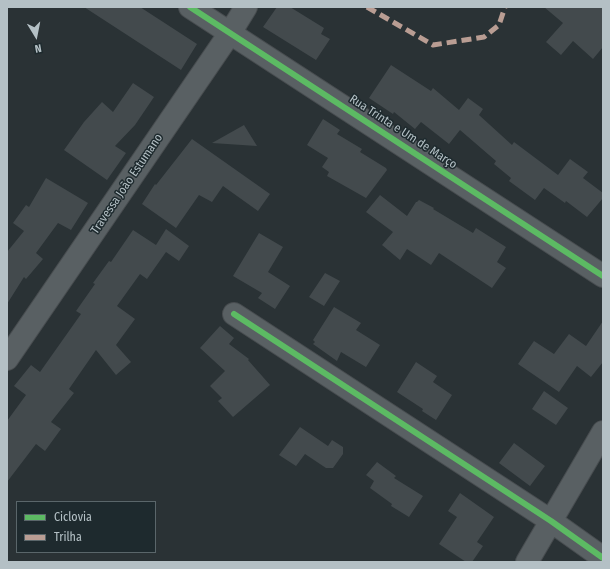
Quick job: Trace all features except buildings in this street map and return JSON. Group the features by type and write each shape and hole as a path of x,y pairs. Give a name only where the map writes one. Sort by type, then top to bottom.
{"street":[{"name":"Rua Trinta e Um de Março","path":"190,7 603,276"},
{"name":"Travessa João Estumano","path":"7,359 230,33 246,7"},
{"path":"234,314 551,521 603,558"},
{"path":"527,562 603,432"}],"marked path":[{"path":"367,7 433,45 484,37 499,25 505,7"}],"cycle path":[{"path":"190,7 603,276"},
{"path":"234,314 551,521 603,558"}]}
